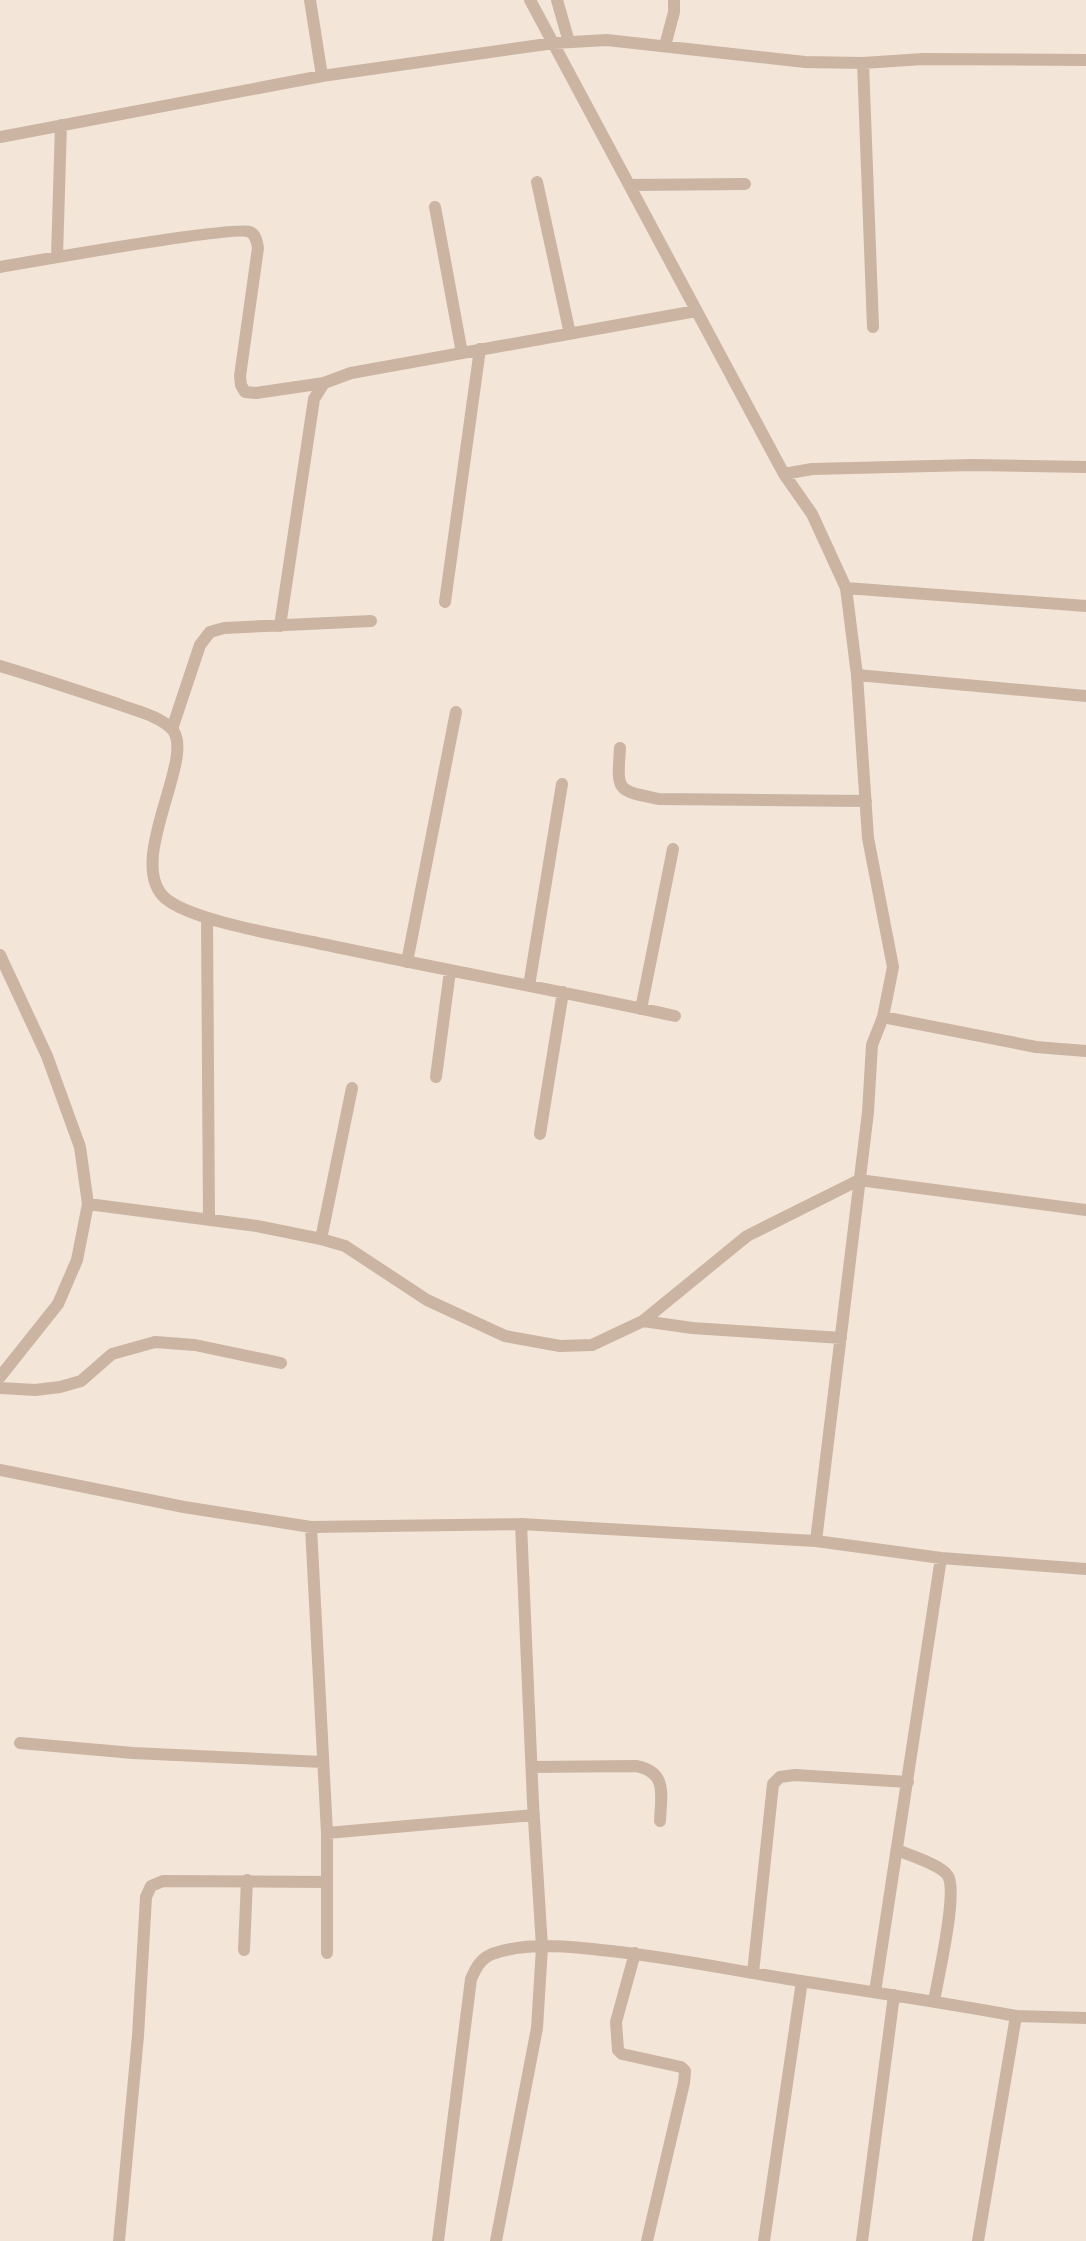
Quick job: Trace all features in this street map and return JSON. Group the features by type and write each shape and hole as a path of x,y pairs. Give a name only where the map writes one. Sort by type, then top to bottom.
{"street":[{"path":"310,0 322,76"},
{"path":"530,0 784,474 812,514 846,588 857,675 868,838 893,968 883,1017 872,1045 868,1112 816,1541"},
{"path":"557,0 569,42"},
{"path":"665,46 674,12 674,0"},
{"path":"0,137 322,76 554,43 607,40 805,62 864,63 924,59 1086,60"},
{"path":"864,63 873,327"},
{"path":"57,257 61,124"},
{"path":"537,182 570,334"},
{"path":"629,185 745,184"},
{"path":"436,208 462,352"},
{"path":"0,267 196,235 242,230 250,232 256,238 258,248 243,356 241,385 245,392 324,383 351,373 696,312"},
{"path":"445,602 480,349"},
{"path":"280,626 314,399 324,383"},
{"path":"784,474 821,468 972,465 1086,467"},
{"path":"846,588 1086,606"},
{"path":"172,729 200,644 210,632 224,628 370,621"},
{"path":"0,666 72,688 154,717 172,729 178,740 178,752 160,814 152,868 155,882 163,896 174,905 207,918 450,971 676,1016"},
{"path":"857,675 1086,696"},
{"path":"407,962 456,712"},
{"path":"620,748 618,776 620,786 626,792 659,799 866,800"},
{"path":"529,986 562,784"},
{"path":"641,1008 673,849"},
{"path":"207,918 209,1220"},
{"path":"0,955 47,1056 80,1147 88,1204 77,1260 58,1304 2,1374"},
{"path":"436,1077 450,971"},
{"path":"540,1134 563,992"},
{"path":"883,1017 1036,1047 1086,1051"},
{"path":"322,1239 352,1088"},
{"path":"88,1204 257,1226 322,1239 345,1246 427,1300 505,1336 560,1346 592,1346 643,1321 747,1236 859,1180 1086,1210"},
{"path":"643,1321 692,1328 841,1338"},
{"path":"0,1388 35,1390 60,1387 81,1381 112,1354 154,1342 195,1345 281,1364"},
{"path":"0,1470 184,1507 310,1527 522,1524 816,1541 941,1558 1086,1569"},
{"path":"496,2241 537,2028 542,1947 534,1815 522,1524"},
{"path":"310,1527 327,1833 327,1953"},
{"path":"875,1992 941,1558"},
{"path":"20,1744 133,1753 323,1762"},
{"path":"532,1767 636,1766 650,1768 657,1775 661,1789 660,1821"},
{"path":"753,1973 773,1784 780,1777 795,1775 908,1782"},
{"path":"327,1833 534,1815"},
{"path":"897,1850 939,1868 948,1875 951,1887 950,1909 934,2001"},
{"path":"118,2241 138,2036 146,1897 151,1886 163,1881 247,1880 327,1882"},
{"path":"244,1950 247,1880"},
{"path":"438,2241 470,1979 477,1964 491,1954 515,1949 559,1946 635,1953 1016,2016 1086,2018"},
{"path":"635,1953 616,2022 618,2050 622,2054 681,2067 685,2071 684,2083 647,2241"},
{"path":"764,2241 802,1981"},
{"path":"862,2241 894,1995"},
{"path":"978,2241 1016,2016"}]}
